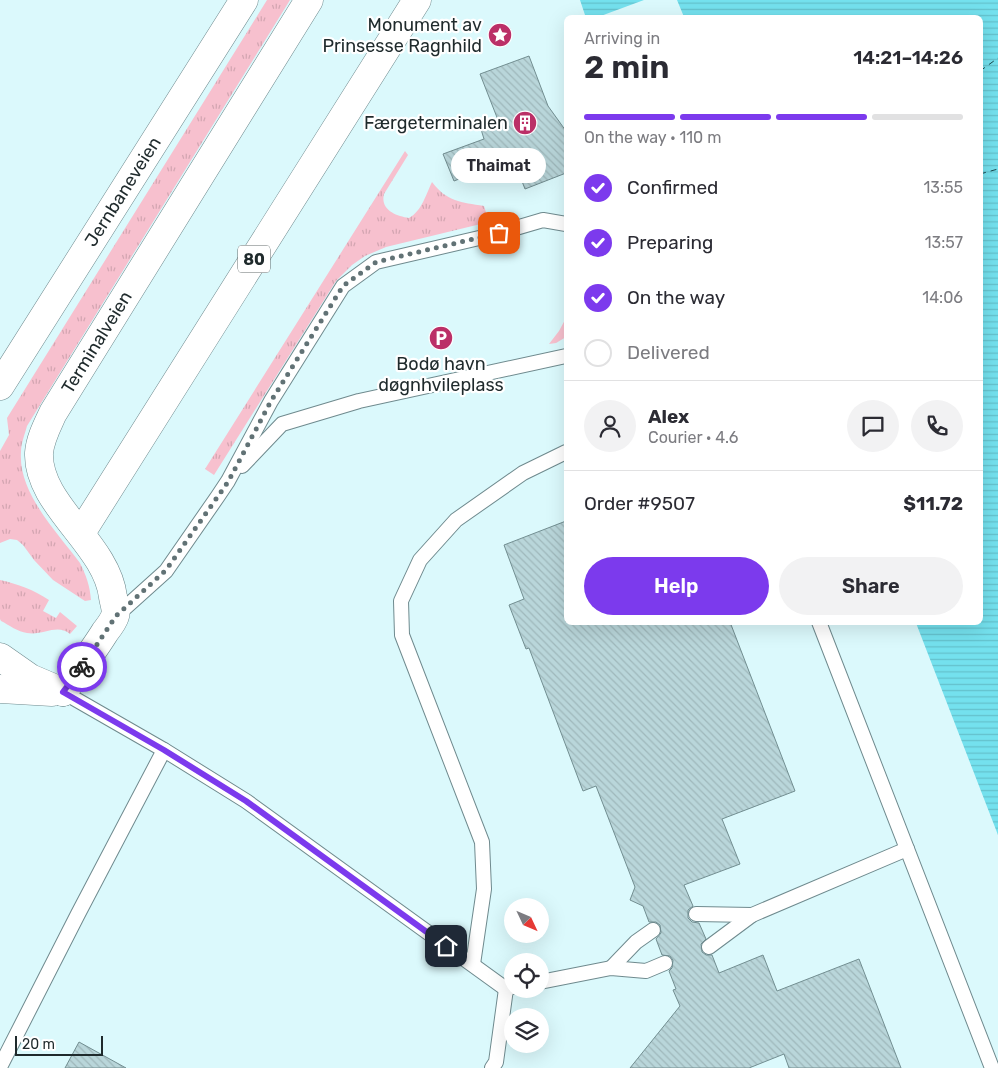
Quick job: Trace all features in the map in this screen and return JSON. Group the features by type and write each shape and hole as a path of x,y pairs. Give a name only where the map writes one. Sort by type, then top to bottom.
{"highway":[{"name":"Jernbaneveien","path":"1,385 244,0"},
{"name":"Terminalveien","path":"116,616 113,591 108,577 81,533 44,481 39,453 44,433 53,413 309,0"},
{"name":"80","path":"81,533 418,0"},
{"path":"63,692 116,616"},
{"path":"0,657 30,678 63,692"},
{"path":"0,689 63,692"}],"lane":[{"path":"116,616 166,570 228,482 271,401 343,286 376,262 543,220 564,224"},
{"path":"228,482 282,424 359,401 564,356"},
{"path":"473,964 484,889 482,842 402,635 401,601 420,560 456,520 524,474 564,453"},
{"path":"820,625 992,1068"},
{"path":"63,692 164,750 246,801 504,985"},
{"path":"0,1067 164,750"},
{"path":"709,946 752,915 907,849"},
{"path":"696,914 752,915"},
{"path":"611,968 636,942 652,930"},
{"path":"549,980 611,968 646,971 665,963"},
{"path":"492,1068 496,1062 507,998"}],"green space":[{"path":"267,0 290,0 27,426 22,442 22,467 26,482 32,497 50,525 80,563 87,581 91,600 85,601 53,580 17,540 10,539 0,543 0,451 9,435 7,418"},
{"path":"405,151 408,155 384,194 384,204 390,211 399,216 409,218 423,202 432,182 443,194 455,200 484,206 489,222 386,247 365,256 352,265 336,281 214,475 205,469"},
{"path":"564,322 564,338 556,343 549,344"},
{"path":"0,580 13,583 43,596 49,600 43,611 56,618 60,612 77,626 70,634 60,630 27,633 1,621"}],"water":[{"path":"580,0 644,0 603,15 585,15"},
{"path":"677,0 998,0 998,835 917,625 983,625 983,15 683,15"}],"building":[{"name":"Færgeterminalen","path":"529,56 548,106 564,128 564,174 525,189 513,158 454,181 443,154 484,139 480,126 498,120 480,74"},
{"path":"564,522 564,625 731,625 795,791 722,819 740,864 684,885 693,906 688,910 688,918 692,922 699,923 706,939 701,944 702,952 706,955 712,955 719,973 763,955 777,991 859,959 901,1068 789,1068 784,1054 749,1068 630,1068 680,1006 673,990 676,989 669,971 672,968 673,960 670,956 662,955 656,939 661,933 660,925 656,922 649,922 643,906 630,900 635,887 596,786 583,791 529,648 526,649 509,605 524,599 504,545"},
{"path":"79,1042 126,1068 65,1068"}],"ferry route":[{"path":"983,69 998,58"},
{"path":"983,173 998,169"}],"way so far":[{"path":"82,667 116,616 166,570 228,482 271,401 343,286 376,262 499,233"}],"place":[{"name":"Monument av Prinsesse Ragnhild","path":"500,35"},
{"name":"Færgeterminalen","path":"525,123"},
{"name":"Thaimat","path":"499,233"},
{"name":"Bodø havn døgnhvileplass","path":"441,338"}],"route":[{"path":"82,667 63,692 164,750 246,801 446,946"}]}
